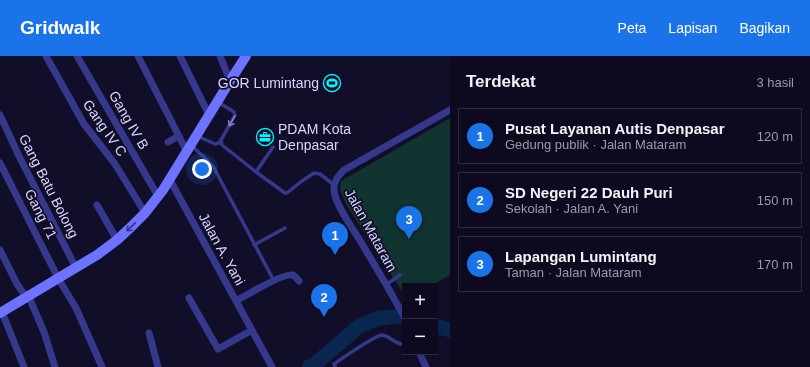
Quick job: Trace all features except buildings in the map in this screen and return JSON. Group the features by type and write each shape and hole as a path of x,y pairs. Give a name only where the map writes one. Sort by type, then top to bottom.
{"main road":[{"path":"1,312 97,255 132,227 145,213 170,180 246,56"}],"street":[{"name":"Gang IV C","path":"46,56 84,124 115,164 145,213"},
{"name":"Gang IV B","path":"77,56 158,196"},
{"path":"138,56 179,136 189,148"},
{"path":"180,56 209,115"},
{"path":"220,56 230,81"},
{"name":"Jalan Mataram","path":"402,313 387,284 339,206 334,185 336,179 344,170 450,110"},
{"name":"Gang Batu Bolong","path":"0,115 19,156 76,268"},
{"path":"168,142 179,136"},
{"name":"Gang 71","path":"0,163 58,278 76,308 102,367"},
{"name":"Jalan A. Yani","path":"170,180 272,367"},
{"path":"97,206 117,240"},
{"path":"0,250 17,284 27,296 44,332 55,367"},
{"path":"236,301 279,278 292,275 299,281"},
{"path":"189,298 218,349 252,330"},
{"path":"1,312 24,367"},
{"path":"149,333 158,367"},
{"path":"420,355 426,367"}],"lane":[{"path":"196,136 216,144 221,140 235,115 234,112 217,102"},
{"path":"221,140 222,145 286,193 314,173 320,174 334,185"},
{"path":"256,172 273,147"},
{"path":"189,148 207,160 214,168 274,281"},
{"path":"254,245 285,228"},
{"path":"387,284 400,275"},
{"path":"335,367 334,364 380,336 385,336 400,345 402,345"}],"green space":[{"path":"450,118 450,275 436,283 402,283 402,291 346,204 340,190 341,181"}],"waterway":[{"path":"309,367 314,365 358,327 378,318 402,316"},
{"path":"438,327 450,330"}],"place":[{"name":"GOR Lumintang","path":"332,83"},
{"name":"PDAM Kota Denpasar","path":"265,137"},
{"name":"Lapangan Lumintang","path":"409,239"},
{"name":"Pusat Layanan Autis Denpasar","path":"335,255"},
{"name":"SD Negeri 22 Dauh Puri","path":"324,317"}]}
